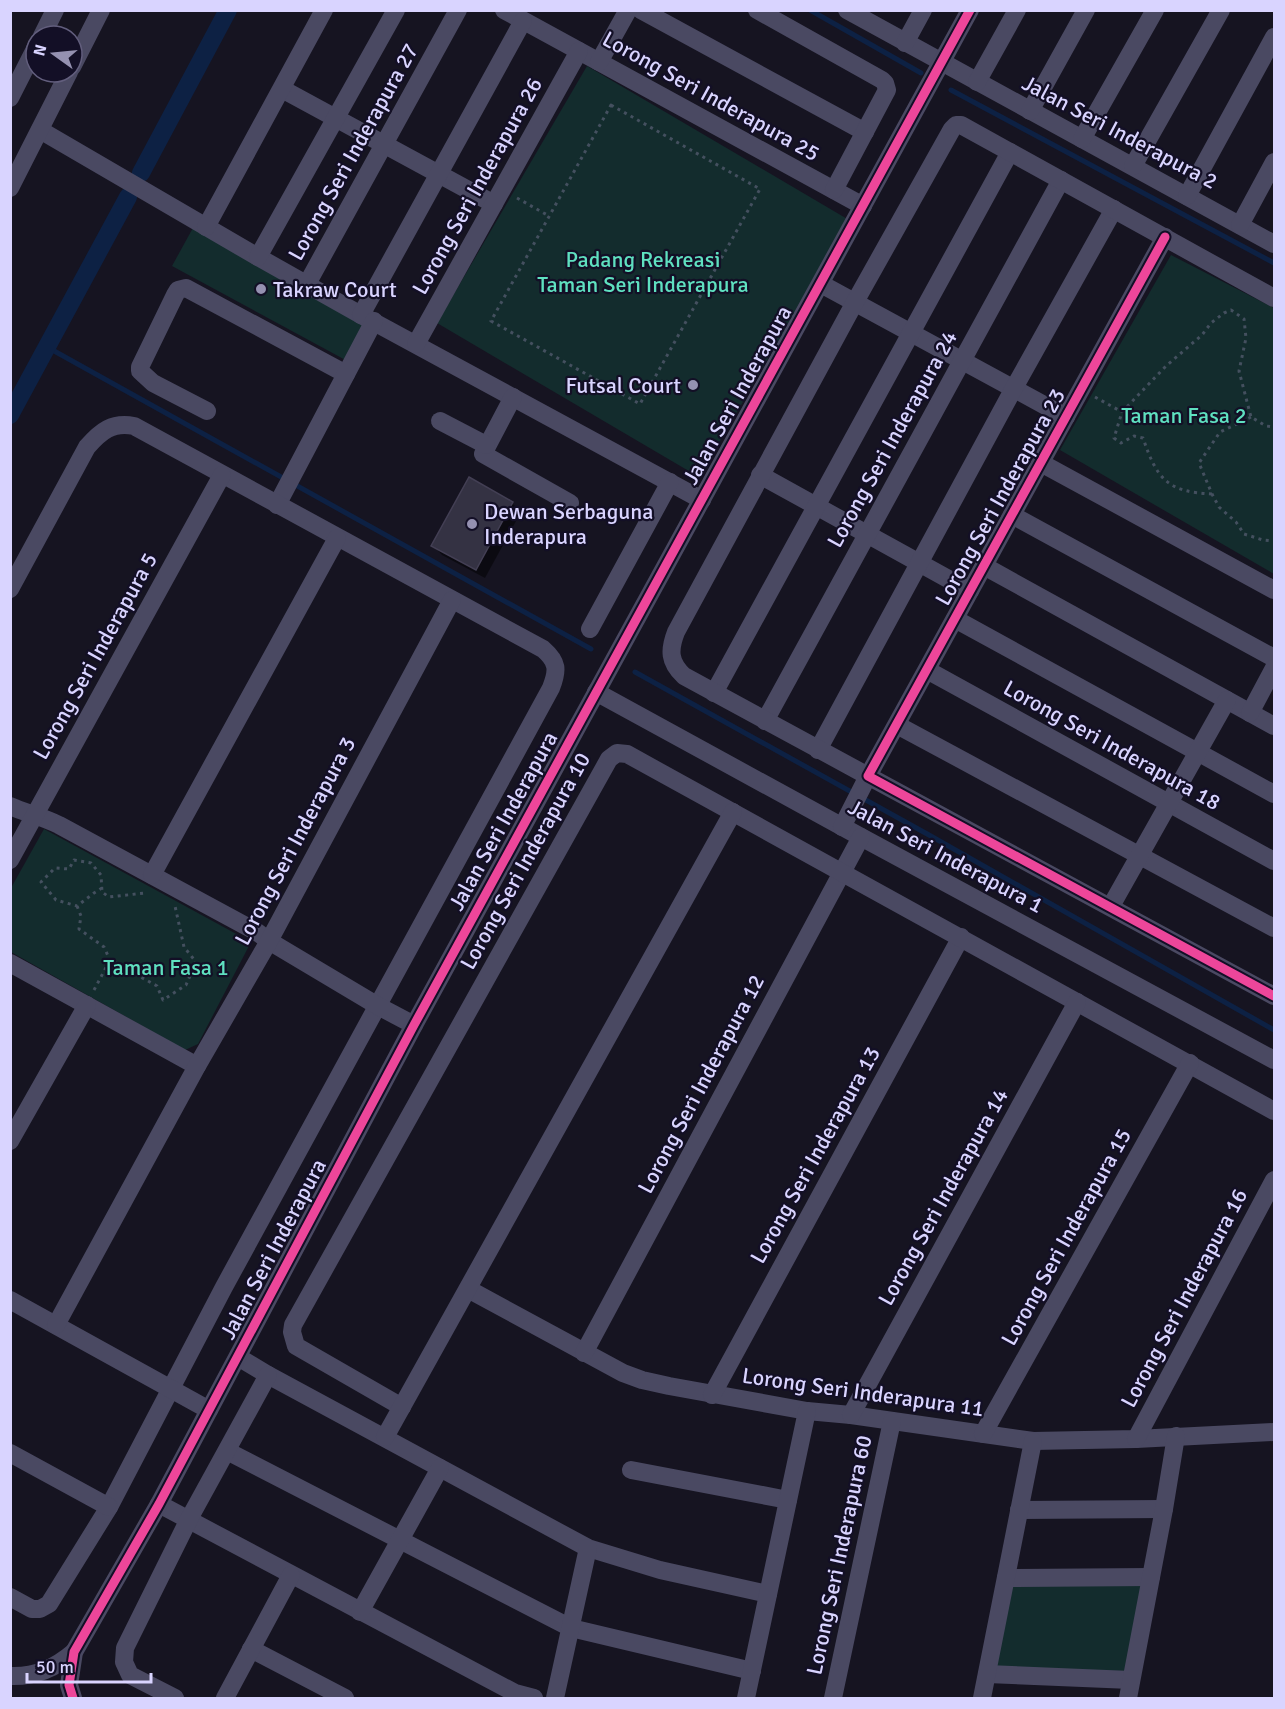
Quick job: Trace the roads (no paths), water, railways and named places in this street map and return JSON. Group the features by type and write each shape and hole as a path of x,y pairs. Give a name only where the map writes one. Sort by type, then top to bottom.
{"street":[{"path":"48,24 55,10"},
{"path":"84,43 101,10"},
{"path":"206,227 324,10"},
{"path":"258,258 396,10"},
{"name":"Lorong Seri Inderapura 27","path":"307,284 458,10"},
{"name":"Lorong Seri Inderapura 25","path":"504,10 863,206"},
{"path":"599,62 628,10"},
{"path":"641,10 865,132"},
{"path":"757,10 885,83 886,90 834,190"},
{"path":"905,43 923,10"},
{"name":"Jalan Seri Inderapura","path":"74,1652 159,1504 414,1025 970,10"},
{"path":"977,82 1017,10"},
{"path":"1030,111 1086,10"},
{"path":"1082,139 1155,10"},
{"path":"1133,166 1221,10"},
{"name":"Jalan Seri Inderapura 2","path":"850,11 1275,244"},
{"path":"280,500 346,374 367,318 438,174 523,21"},
{"path":"1187,196 1275,37"},
{"name":"Lorong Seri Inderapura 26","path":"416,344 579,51"},
{"path":"10,98 24,71"},
{"path":"10,188 63,84"},
{"path":"282,89 438,174 498,197"},
{"path":"1275,298 961,125 956,125 855,302 671,644 675,668 684,676 818,750 865,783 1111,906 1275,996"},
{"path":"40,130 258,258 702,500"},
{"path":"714,693 1010,152"},
{"path":"1240,225 1275,162"},
{"name":"Lorong Seri Inderapura 24","path":"765,721 1060,180"},
{"path":"818,750 1014,388 1114,209"},
{"name":"Lorong Seri Inderapura 23","path":"846,819 1165,237"},
{"path":"821,284 1066,417"},
{"path":"207,411 153,383 140,371 140,366 180,288 186,288 346,374"},
{"path":"513,397 483,454 570,503"},
{"path":"440,421 486,445"},
{"path":"10,589 87,447 97,435 123,424 134,426 222,475 280,500 337,538 543,649 556,666 551,688 219,1297 109,1507 49,1604 40,1610 32,1609 10,1597"},
{"path":"1041,462 1275,590"},
{"name":"Lorong Seri Inderapura 5","path":"10,860 222,475"},
{"path":"760,476 970,591"},
{"path":"590,629 670,482"},
{"path":"1012,515 1275,658"},
{"path":"150,884 337,538"},
{"path":"984,566 1275,726"},
{"name":"Lorong Seri Inderapura 3","path":"56,1325 197,1066 269,941 452,600"},
{"path":"955,619 1275,794"},
{"path":"1250,713 1275,668"},
{"name":"Lorong Seri Inderapura 18","path":"927,670 1275,861"},
{"name":"Jalan Seri Inderapura 1","path":"597,692 846,819 861,837 1275,1060"},
{"path":"1111,906 1227,700"},
{"path":"897,725 1275,928"},
{"name":"Lorong Seri Inderapura 10","path":"402,1407 296,1346 292,1332 293,1325 609,759 617,753 627,754 733,813"},
{"path":"10,806 59,825 150,884 257,932 378,1006 414,1025"},
{"path":"385,1437 733,813 1275,1111"},
{"name":"Lorong Seri Inderapura 12","path":"584,1353 861,837"},
{"name":"Lorong Seri Inderapura 13","path":"712,1395 961,938"},
{"path":"10,963 197,1066"},
{"name":"Lorong Seri Inderapura 14","path":"851,1415 1077,1002"},
{"path":"10,1141 87,1005"},
{"name":"Lorong Seri Inderapura 15","path":"983,1434 1190,1064"},
{"name":"Lorong Seri Inderapura 16","path":"1136,1439 1275,1180"},
{"name":"Lorong Seri Inderapura 11","path":"468,1289 623,1373 642,1380 712,1395 807,1411 851,1415 1033,1441 1136,1439 1275,1432"},
{"path":"10,1300 209,1410"},
{"path":"238,1357 588,1548 660,1570 768,1594"},
{"path":"175,1698 130,1675 124,1662 125,1648 189,1519 268,1375"},
{"path":"746,1698 807,1411"},
{"name":"Lorong Seri Inderapura 60","path":"833,1698 892,1421"},
{"path":"1128,1698 1176,1436"},
{"path":"982,1698 1033,1441"},
{"path":"227,1451 571,1628 752,1671"},
{"path":"10,1453 109,1507"},
{"path":"360,1612 440,1468"},
{"path":"631,1470 788,1500"},
{"path":"159,1504 515,1693 534,1698"},
{"path":"1019,1510 1164,1509"},
{"path":"555,1698 588,1548"},
{"path":"225,1698 291,1575"},
{"path":"1006,1578 1151,1577"},
{"path":"251,1649 345,1698"},
{"path":"10,1676 36,1674 51,1669 74,1652"},
{"path":"73,1698 69,1685 74,1652"},
{"path":"987,1674 1131,1680"}],"waterway":[{"path":"141,173 228,10"},
{"path":"810,10 921,73"},
{"path":"951,90 1274,263"},
{"path":"10,415 128,197"},
{"path":"47,347 591,649"},
{"path":"635,672 1274,1030"}],"place":[{"name":"Takraw Court","path":"261,289"},
{"name":"Futsal Court","path":"693,385"},
{"name":"Dewan Serbaguna Inderapura","path":"472,524"}],"park label":[{"name":"Padang Rekreasi Taman Seri Inderapura","path":"643,272"},
{"name":"Taman Fasa 2","path":"1184,415"},
{"name":"Taman Fasa 1","path":"166,967"}]}
